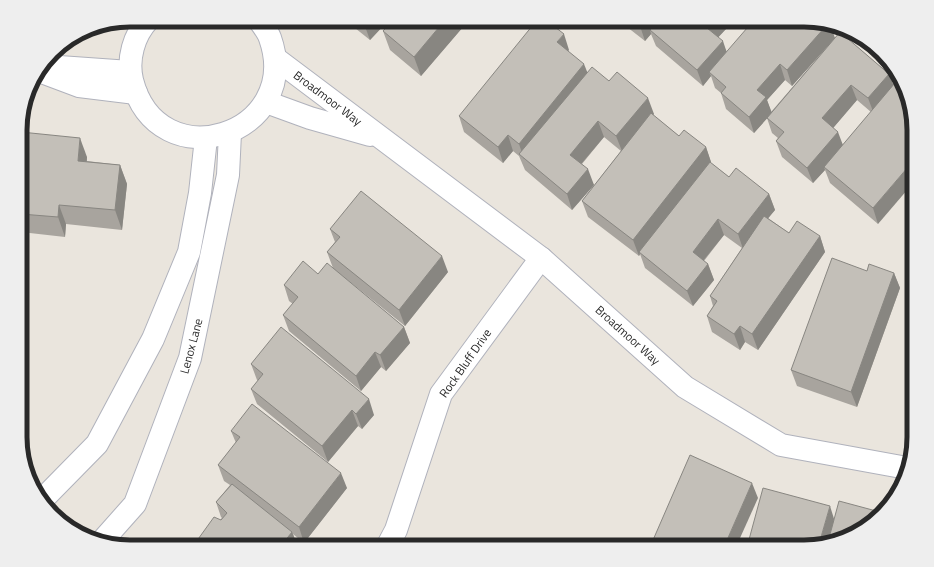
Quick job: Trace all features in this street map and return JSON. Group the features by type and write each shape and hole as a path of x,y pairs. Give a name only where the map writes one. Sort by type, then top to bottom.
{"street":[{"path":"141,27 132,48 130,72 136,94 147,112 164,127 184,136 206,138 230,133 250,120 266,102 274,79 275,58 270,37 264,27"},
{"name":"Broadmoor Way","path":"275,58 541,258 685,387 781,445 903,467"},
{"path":"49,66 130,72"},
{"path":"44,73 79,86 136,94"},
{"name":"Broadmoor Way","path":"266,102 310,118 381,138"},
{"name":"Lenox Lane","path":"105,537 135,504 190,358 228,175 230,133"},
{"path":"46,497 97,444 152,339 189,252 200,193 206,138"},
{"name":"Rock Bluff Drive","path":"391,540 396,530 442,394 541,258"}],"building":[{"path":"387,27 439,27 414,57 383,31"},
{"path":"531,27 555,27 564,34 557,42 584,64 519,144 508,135 498,147 459,116"},
{"path":"653,27 708,27 707,28 723,41 697,70 650,30"},
{"path":"748,27 804,27 823,29 787,70 780,64 757,90 766,97 749,117 721,93 726,87 709,72"},
{"path":"839,33 843,35 889,74 868,98 851,85 822,118 838,132 807,168 776,141 784,132 767,118"},
{"path":"592,67 609,81 617,72 648,98 616,136 598,121 570,155 588,169 567,194 519,154"},
{"path":"895,83 904,103 907,123 907,168 873,208 824,167"},
{"path":"651,113 679,136 684,130 706,147 633,240 582,201"},
{"path":"27,133 80,138 78,161 120,165 115,210 59,205 58,217 27,214"},
{"path":"710,162 729,177 736,168 769,194 738,234 718,219 693,252 708,264 687,291 639,252"},
{"path":"361,191 442,256 399,310 327,252 340,237 330,229"},
{"path":"764,216 789,233 797,221 820,236 752,334 740,326 734,334 707,316 717,301 710,296"},
{"path":"832,258 867,271 869,264 894,273 851,392 791,370"},
{"path":"303,261 318,274 327,263 404,327 380,355 375,352 356,376 283,315 298,297 284,285"},
{"path":"281,327 369,399 356,414 352,410 322,446 251,389 263,374 251,364"},
{"path":"252,404 341,473 299,527 218,465 240,437 231,431"},
{"path":"690,455 752,483 727,540 653,540"},
{"path":"232,484 292,532 286,540 197,540 214,517 221,520 227,513 216,502"},
{"path":"763,488 830,506 821,539 811,540 749,540"},
{"path":"839,501 876,511 856,526 829,537"}]}
